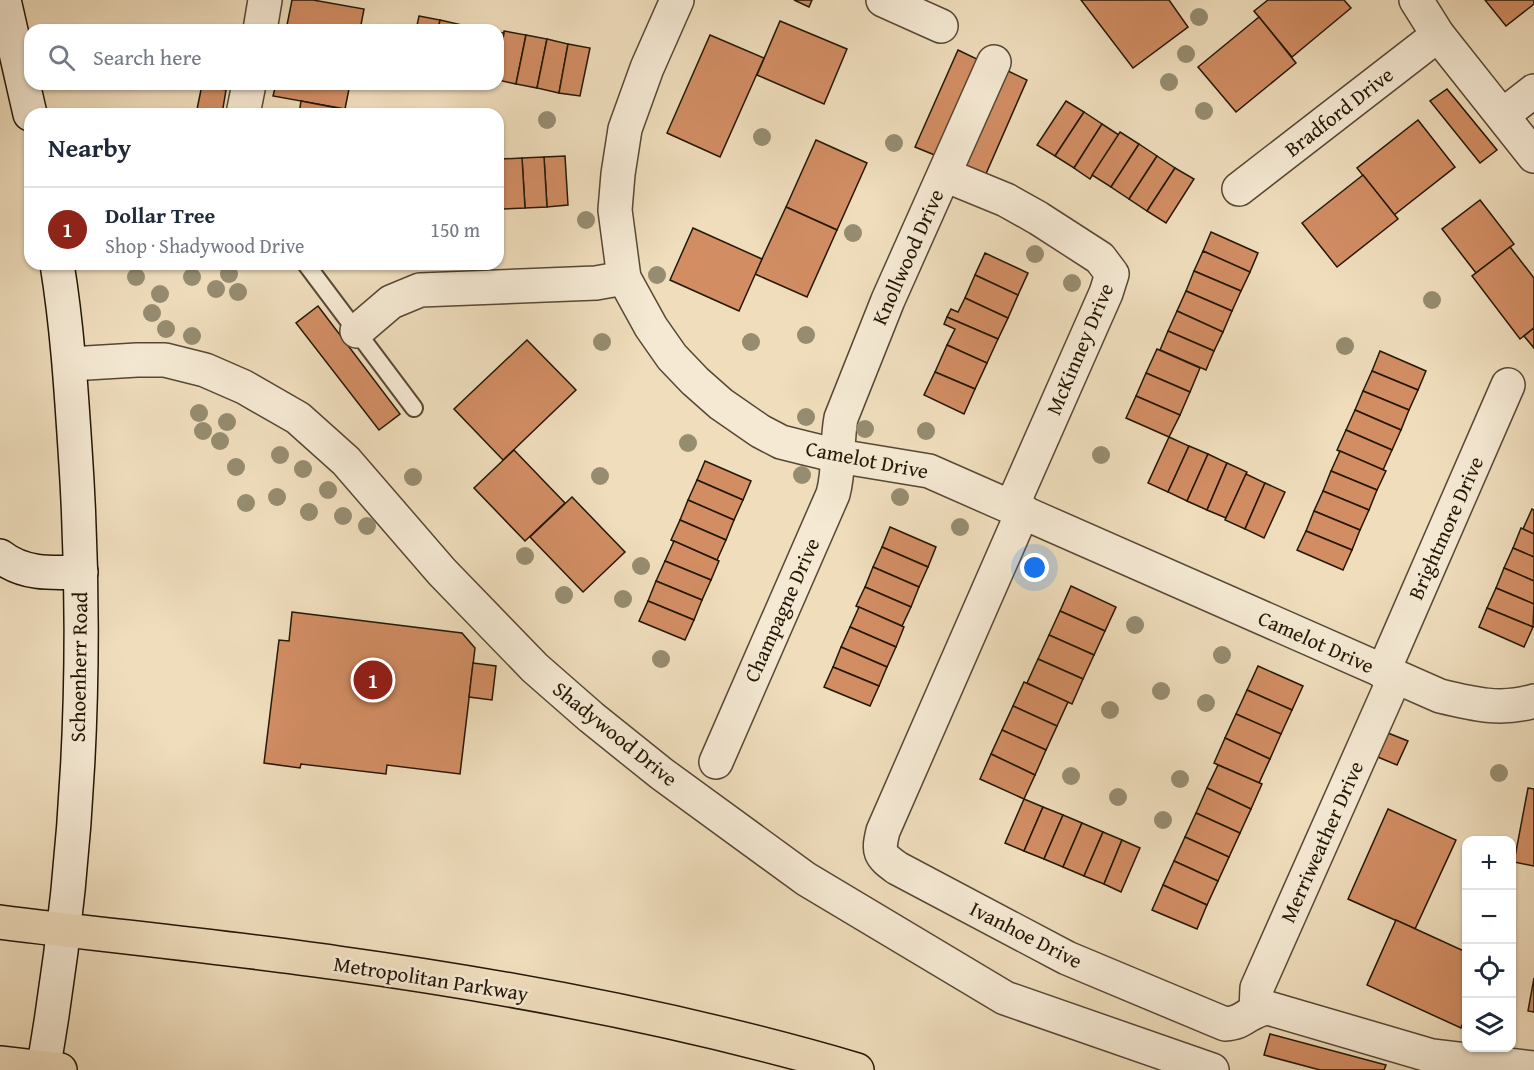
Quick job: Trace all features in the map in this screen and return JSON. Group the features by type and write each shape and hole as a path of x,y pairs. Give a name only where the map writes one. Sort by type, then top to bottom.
{"main road":[{"name":"Metropolitan Parkway","path":"0,922 338,963 508,991 677,1024 857,1070"},
{"path":"0,1063 49,1069"}],"street":[{"path":"4,0 24,88"},
{"path":"261,24 265,0"},
{"path":"883,0 941,26"},
{"path":"1416,0 1438,35 1534,156"},
{"name":"Camelot Drive","path":"669,2 625,129 615,210 624,278 651,327 672,357 721,404 760,431 781,442 838,456 929,471 1018,508 1440,696 1482,706 1519,705 1534,701"},
{"name":"Bradford Drive","path":"1239,189 1438,35"},
{"name":"Knollwood Drive","path":"838,456 837,438 841,418 888,300 994,62"},
{"path":"25,90 29,108"},
{"path":"244,108 248,90"},
{"path":"1503,115 1534,90"},
{"name":"McKinney Drive","path":"945,175 1006,201 1038,218 1100,258 1112,274 1018,508"},
{"name":"Schoenherr Road","path":"49,1069 64,930 80,700 79,504 70,364 58,270"},
{"path":"357,331 391,302 420,290 596,283 624,278"},
{"name":"Shadywood Drive","path":"70,364 165,360 206,370 244,387 298,418 346,461 442,572 535,668 662,774 806,879 1005,998 1212,1070"},
{"name":"Brightmore Drive","path":"1389,674 1508,384"},
{"name":"Champagne Drive","path":"716,762 833,494 838,477 838,456"},
{"name":"Ivanhoe Drive","path":"1018,508 883,831 879,848 884,858 897,868 1067,958 1205,1017 1225,1024 1238,1023 1256,1009"},
{"path":"0,556 18,567 35,572 81,572"},
{"name":"Merriweather Drive","path":"1256,1009 1257,988 1389,674"},
{"path":"1256,1009 1268,1008 1432,1056 1534,1068"}],"lane":[{"path":"311,270 414,408"}],"building":[{"path":"292,0 313,0 364,9 361,24 287,24"},
{"path":"794,0 812,0 809,7"},
{"path":"1081,0 1169,0 1188,27 1133,68"},
{"path":"1268,0 1344,0 1351,8 1292,57 1254,11"},
{"path":"1485,0 1534,0 1534,4 1506,26"},
{"path":"419,16 440,20 439,24 417,24"},
{"path":"1259,17 1296,63 1236,112 1198,67"},
{"path":"440,20 458,24 439,24"},
{"path":"780,21 847,49 824,104 757,75"},
{"path":"504,31 526,35 516,84 504,81"},
{"path":"526,35 547,39 537,88 516,84"},
{"path":"710,35 764,58 720,157 667,133"},
{"path":"547,39 568,44 559,93 537,88"},
{"path":"568,44 590,48 580,96 559,93"},
{"path":"958,50 979,60 937,156 915,147"},
{"path":"1006,70 1027,80 985,176 963,167"},
{"path":"1447,89 1497,150 1480,163 1430,101"},
{"path":"201,90 226,90 223,108 197,108"},
{"path":"274,90 349,90 345,108 273,96"},
{"path":"301,101 337,108 300,108"},
{"path":"1066,101 1084,112 1055,156 1037,145"},
{"path":"1084,112 1102,124 1074,168 1055,156"},
{"path":"1418,120 1455,167 1394,215 1357,168"},
{"path":"1102,124 1119,135 1090,179 1074,168"},
{"path":"1120,132 1139,144 1111,187 1092,175"},
{"path":"816,140 867,163 837,230 786,207"},
{"path":"1139,144 1157,156 1129,199 1111,187"},
{"path":"565,156 568,205 547,207 544,157"},
{"path":"1157,156 1175,168 1147,211 1129,199"},
{"path":"544,157 547,207 525,208 522,158"},
{"path":"522,158 525,208 504,209 504,159"},
{"path":"1175,168 1194,179 1166,223 1147,211"},
{"path":"1363,175 1398,219 1337,267 1302,223"},
{"path":"1480,200 1514,244 1476,273 1442,229"},
{"path":"786,207 837,230 807,297 755,274"},
{"path":"693,228 762,259 739,311 670,280"},
{"path":"1211,232 1258,253 1250,272 1203,251"},
{"path":"1510,247 1534,278 1534,328 1520,339 1472,276"},
{"path":"1203,251 1250,272 1241,291 1194,271"},
{"path":"985,253 1028,273 1018,295 975,275"},
{"path":"1194,271 1241,291 1232,311 1186,291"},
{"path":"975,275 1018,295 1008,318 965,298"},
{"path":"1186,291 1232,311 1223,332 1177,311"},
{"path":"965,298 1008,318 998,339 947,317 951,309 958,312"},
{"path":"318,306 400,414 379,430 296,323"},
{"path":"1177,311 1223,332 1214,351 1168,331"},
{"path":"947,317 998,339 987,363 947,345 955,329 944,324"},
{"path":"1534,328 1534,348 1524,336"},
{"path":"1168,331 1214,351 1206,370 1160,350"},
{"path":"527,340 576,390 503,460 454,409"},
{"path":"947,345 987,363 975,389 935,372"},
{"path":"1157,349 1200,368 1190,392 1146,373"},
{"path":"1380,351 1426,371 1418,390 1372,371"},
{"path":"1372,371 1418,390 1409,410 1363,391"},
{"path":"935,372 975,389 964,414 924,395"},
{"path":"1146,373 1190,392 1180,415 1136,396"},
{"path":"1363,391 1409,410 1401,430 1355,410"},
{"path":"1136,396 1180,415 1169,437 1126,418"},
{"path":"1355,410 1401,430 1392,450 1346,430"},
{"path":"1346,430 1392,450 1383,470 1337,450"},
{"path":"1169,437 1189,446 1168,492 1148,483"},
{"path":"1189,446 1208,454 1187,501 1168,492"},
{"path":"514,450 565,503 525,541 474,488"},
{"path":"1340,451 1386,471 1377,490 1331,471"},
{"path":"1208,454 1227,463 1207,510 1187,501"},
{"path":"705,461 751,481 743,500 697,480"},
{"path":"1227,463 1247,472 1226,518 1207,510"},
{"path":"1331,471 1377,490 1369,510 1323,491"},
{"path":"1246,474 1265,483 1245,529 1225,520"},
{"path":"697,480 743,500 734,520 688,500"},
{"path":"1265,483 1285,492 1264,538 1245,529"},
{"path":"1323,491 1369,510 1360,530 1314,511"},
{"path":"572,497 625,552 583,592 530,537"},
{"path":"688,500 734,520 726,540 680,520"},
{"path":"1532,509 1534,510 1534,534 1523,529"},
{"path":"1314,511 1360,530 1352,550 1306,531"},
{"path":"680,520 726,540 717,560 671,540"},
{"path":"890,527 936,547 928,567 882,547"},
{"path":"1521,528 1534,534 1534,557 1513,548"},
{"path":"1306,531 1352,550 1343,570 1297,550"},
{"path":"674,541 719,561 711,580 665,561"},
{"path":"882,547 928,567 919,587 873,567"},
{"path":"1513,548 1534,557 1534,581 1504,568"},
{"path":"665,561 711,580 702,600 656,581"},
{"path":"873,567 919,587 911,607 865,587"},
{"path":"1504,568 1534,581 1534,604 1496,588"},
{"path":"656,581 702,600 694,620 648,601"},
{"path":"1071,586 1116,607 1105,631 1060,611"},
{"path":"865,587 911,607 902,626 856,606"},
{"path":"1496,588 1534,604 1533,627 1487,608"},
{"path":"648,601 694,620 685,640 639,621"},
{"path":"859,607 904,627 896,647 850,627"},
{"path":"1487,608 1533,627 1524,647 1479,627"},
{"path":"1060,611 1105,631 1094,655 1049,635"},
{"path":"292,612 462,633 475,648 460,774 387,765 386,774 301,764 300,768 264,763 279,640 289,641"},
{"path":"850,627 896,647 887,667 841,647"},
{"path":"1049,635 1094,655 1083,679 1038,659"},
{"path":"841,647 887,667 879,686 833,667"},
{"path":"1038,659 1083,679 1072,704 1027,683"},
{"path":"473,663 496,666 492,700 469,697"},
{"path":"1258,666 1303,686 1292,710 1247,690"},
{"path":"833,667 879,686 870,706 824,687"},
{"path":"1024,682 1068,702 1057,726 1013,706"},
{"path":"1247,690 1292,710 1281,734 1236,714"},
{"path":"1013,706 1057,726 1046,750 1002,730"},
{"path":"1236,714 1281,734 1270,759 1225,738"},
{"path":"1002,730 1046,750 1035,775 991,754"},
{"path":"1383,731 1408,741 1397,765 1373,755"},
{"path":"1225,738 1270,759 1259,783 1214,763"},
{"path":"991,754 1035,775 1024,799 980,779"},
{"path":"1218,765 1262,784 1251,809 1207,788"},
{"path":"1207,788 1251,809 1240,833 1196,813"},
{"path":"1528,788 1534,789 1534,866 1516,862"},
{"path":"1024,799 1043,807 1024,851 1005,843"},
{"path":"1043,807 1063,815 1044,859 1024,851"},
{"path":"1388,809 1456,840 1415,929 1348,899"},
{"path":"1196,813 1240,833 1229,857 1185,837"},
{"path":"1063,815 1082,823 1063,867 1044,859"},
{"path":"1082,823 1103,832 1084,876 1063,867"},
{"path":"1103,832 1122,840 1104,884 1084,876"},
{"path":"1185,837 1229,857 1218,881 1174,861"},
{"path":"1122,840 1140,848 1121,892 1104,884"},
{"path":"1174,861 1218,881 1207,905 1163,885"},
{"path":"1163,885 1207,905 1197,929 1152,910"},
{"path":"1396,920 1462,950 1461,1028 1367,985"},
{"path":"1534,978 1534,1012 1528,1011"},
{"path":"1270,1034 1386,1065 1384,1070 1320,1070 1264,1055"}],"place":[{"name":"Dollar Tree","path":"373,680"}]}
